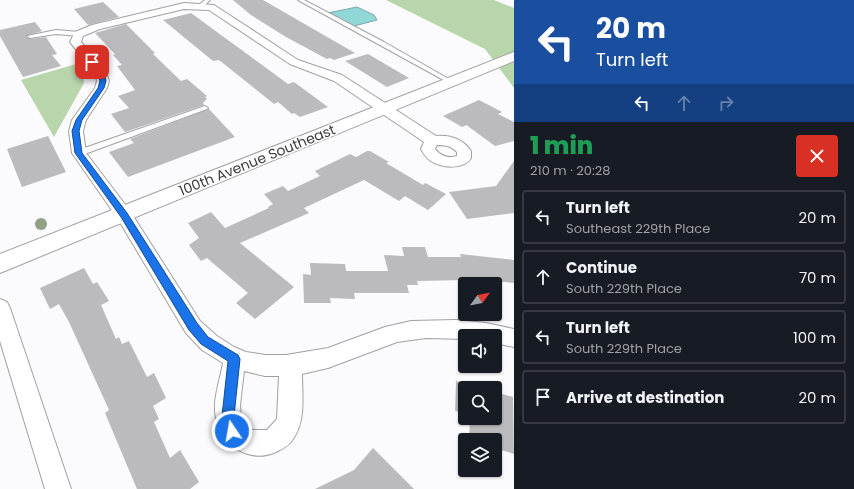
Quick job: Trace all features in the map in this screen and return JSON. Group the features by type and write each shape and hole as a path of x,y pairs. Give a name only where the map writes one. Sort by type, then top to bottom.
{"street":[{"path":"433,141 332,75 294,62 217,9 205,3 184,6 96,27 79,34 76,42 101,72 103,81 101,88 79,120 76,131 79,153 124,215 193,327 205,341 234,359 266,366 291,364 347,352 396,333 443,328 496,333 514,338"},
{"name":"100th Avenue Southeast","path":"0,264 514,56"},
{"path":"0,308 58,489"},
{"path":"234,359 228,416 232,431 248,443 264,444 281,435 289,421 291,364"}],"lane":[{"path":"300,0 382,43 451,82"},
{"path":"30,36 56,32 79,34"},
{"path":"79,153 205,108"}],"green space":[{"path":"386,0 494,0 514,8 514,88 485,49"},
{"path":"76,64 82,72 84,83 54,137 21,80"}],"water":[{"path":"357,7 374,15 377,20 354,26 328,13"}],"building":[{"path":"233,0 263,0 355,53 334,60 330,58 327,59 286,37 251,15"},
{"path":"103,2 119,17 88,25 74,9"},
{"path":"191,13 288,84 294,82 328,107 300,117 294,113 292,114 278,102 274,104 219,60 213,61 163,20"},
{"path":"35,22 42,31 26,36 30,39 46,37 57,54 52,55 61,66 23,77 0,36 0,30"},
{"path":"126,24 155,53 153,54 181,81 187,79 207,96 205,97 207,99 203,103 204,105 125,132 111,114 129,108 118,96 135,90 117,66 122,65 113,55 115,54 95,33"},
{"path":"368,54 409,78 387,87 345,61"},
{"path":"479,100 502,112 498,114 514,122 514,141 495,146 467,125 462,127 443,116"},
{"path":"209,109 235,137 128,177 109,152 134,143 130,139"},
{"path":"48,136 66,172 22,187 7,149"},
{"path":"370,151 389,162 386,163 423,185 425,183 446,194 428,210 405,196 399,201 364,180 304,208 309,213 240,243 294,287 255,319 236,303 248,293 207,258 201,261 189,245 199,238 188,223 211,212 225,228 269,208 268,207 273,204 264,194 283,186 288,191 320,176 315,171 350,154 356,157"},
{"path":"514,161 514,213 467,219 449,192 496,186"},
{"path":"402,247 425,247 428,257 461,257 460,254 514,260 514,283 502,282 502,277 458,277 458,280 417,281 418,285 407,285 409,293 354,293 355,299 330,298 331,303 304,303 303,274 311,275 310,263 345,264 346,271 388,271 384,255 404,256"},
{"path":"84,268 93,284 97,282 109,301 101,305 116,339 119,337 122,344 129,341 147,377 154,373 166,398 153,406 159,419 154,422 170,458 180,450 199,482 190,489 137,489 105,413 109,410 69,322 59,304 50,309 40,288"},
{"path":"456,381 458,382 458,412 455,411"},
{"path":"502,394 513,397 514,454 502,450 502,433 469,433 470,425 502,425"},
{"path":"373,448 414,489 315,489 354,470"}],"route":[{"path":"92,62 101,72 103,81 101,88 79,120 76,131 79,153 124,215 193,327 205,341 234,359 228,416 232,431"}]}
